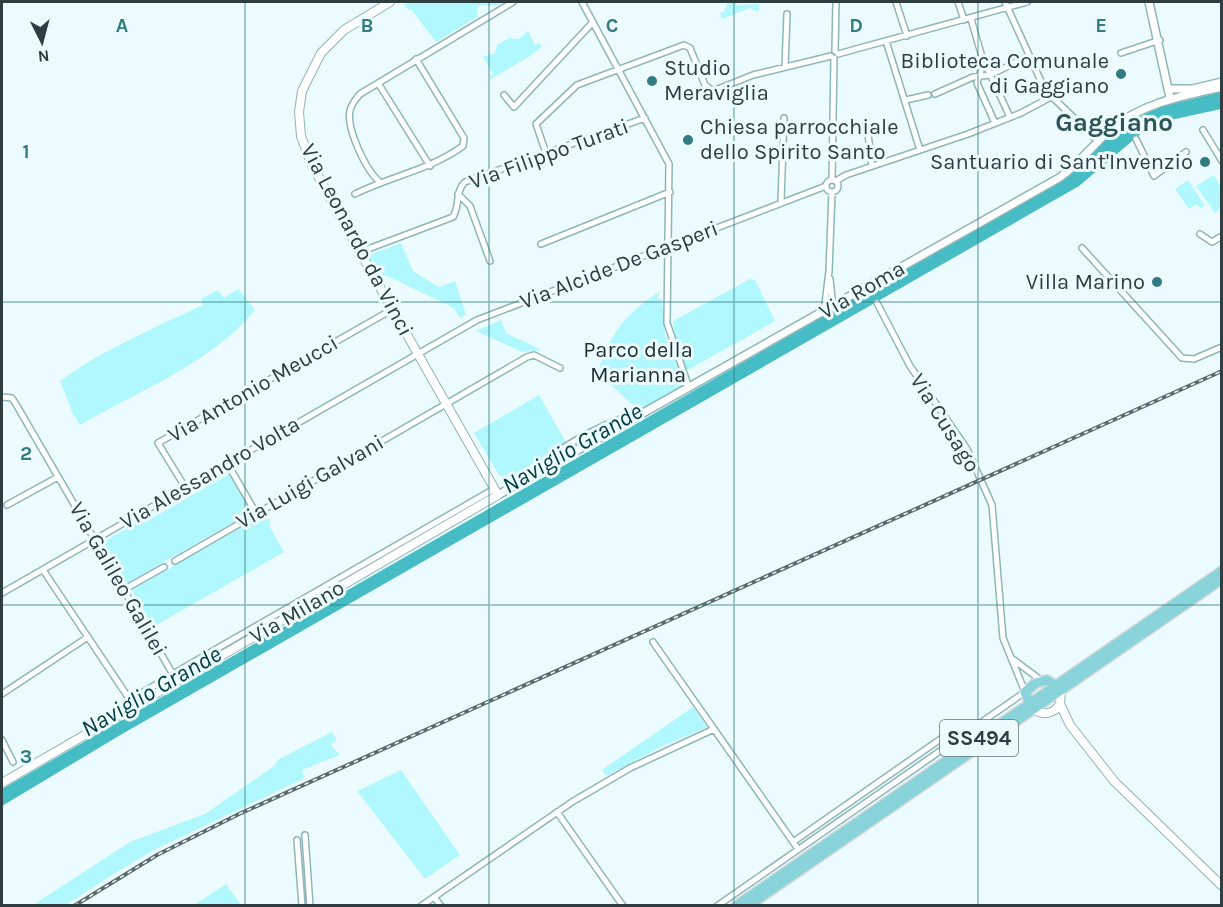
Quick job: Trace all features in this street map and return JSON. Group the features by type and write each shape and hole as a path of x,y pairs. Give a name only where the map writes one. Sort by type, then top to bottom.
{"main road":[{"name":"Via Leonardo da Vinci","path":"390,2 344,30 321,53 302,91 299,112 302,136 311,163 496,492"},
{"name":"Via Milano","path":"2,783 176,678 496,492"},
{"name":"SS494","path":"1059,688 1221,571"},
{"name":"SS494","path":"736,906 1221,579"},
{"name":"SS494","path":"1031,706 1025,692 1042,681"},
{"path":"1042,681 1059,688 1060,704 1070,725 1103,768 1141,810 1221,886"},
{"path":"1048,713 1060,704"},
{"name":"SS494","path":"748,906 1031,706"},
{"path":"1031,706 1070,725"}],"street":[{"path":"380,182 354,139 349,116 353,103 378,83 416,59 513,2"},
{"path":"582,2 669,164 668,329 689,388"},
{"path":"832,192 837,189 834,180 836,2"},
{"path":"896,2 907,36"},
{"path":"958,2 964,20"},
{"path":"1005,2 1040,81 1051,97 1099,142"},
{"path":"546,153 536,126 537,122 577,85 687,44 710,90 785,67 971,19 1027,2"},
{"path":"1149,2 1160,40 1170,98"},
{"path":"785,67 787,14"},
{"path":"971,19 982,57 1010,117"},
{"path":"504,95 514,106 594,22"},
{"path":"1121,53 1160,40"},
{"path":"886,41 920,150"},
{"path":"982,57 978,86 995,123"},
{"path":"935,94 978,77 990,75 1025,58"},
{"path":"355,194 380,182 430,166 457,151 465,141 416,59"},
{"path":"1168,89 1192,88 1221,82"},
{"path":"378,83 430,166"},
{"name":"Via Roma","path":"496,492 689,388 1059,178 1087,156 1122,121 1170,98 1221,87"},
{"path":"906,100 928,95"},
{"path":"832,192 825,186 834,180 995,123 1051,97"},
{"name":"Via Filippo Turati","path":"360,252 453,217 458,207 458,194 465,182 645,118"},
{"path":"781,201 784,118"},
{"path":"867,126 872,166"},
{"path":"1203,130 1221,161"},
{"path":"1136,139 1154,176 1186,152"},
{"name":"Via Alcide De Gasperi","path":"418,354 477,320 781,201 825,186"},
{"path":"542,244 670,192"},
{"path":"824,312 829,271 832,192"},
{"name":"Via Filippo Turati","path":"458,194 470,206 490,261"},
{"path":"1200,234 1212,242 1221,236"},
{"path":"1082,248 1182,358 1194,359 1221,347"},
{"path":"829,271 833,307"},
{"name":"Via Cusago","path":"877,303 910,366 966,449 992,506 1003,638 1025,692"},
{"name":"Via Antonio Meucci","path":"185,487 158,443 393,309"},
{"name":"Via Alessandro Volta","path":"2,593 418,354"},
{"name":"Via Luigi Galvani","path":"175,561 527,357 534,355 560,368"},
{"name":"Via Galileo Galilei","path":"2,397 12,398 176,678"},
{"path":"227,463 256,513"},
{"name":"Via Galileo Galilei","path":"7,505 58,477"},
{"path":"124,589 164,567"},
{"path":"43,570 130,700 166,678"},
{"path":"2,694 88,637"},
{"path":"653,642 798,849"},
{"path":"1009,654 1028,673 1042,681"},
{"path":"717,906 1025,692"},
{"path":"793,842 962,724"},
{"path":"421,906 557,812 630,768 714,729"},
{"path":"2,740 13,762"},
{"path":"557,812 623,906"},
{"path":"305,835 310,906"},
{"path":"297,840 302,906"},
{"path":"434,897 441,906"}],"green space":[{"path":"407,2 504,2 498,5 478,6 477,17 436,42 411,9 408,10 404,4"},
{"path":"728,2 736,2 736,5 759,4 759,12 750,8 722,19 720,13 724,12"},
{"path":"528,31 535,45 539,43 542,46 530,56 491,79 489,76 493,74 483,57 495,53 497,45 509,38 519,39"},
{"path":"1214,175 1221,188 1221,207 1215,213 1196,186"},
{"path":"1188,180 1205,206 1200,208 1197,204 1189,209 1175,189"},
{"path":"401,243 413,271 439,287 455,281 466,315 460,318 454,308 385,275 380,278 367,256"},
{"path":"750,279 755,280 775,321 686,371 674,334 673,321"},
{"path":"238,289 255,310 238,329 218,346 173,375 80,425 73,414 60,381 112,349 203,305 201,299 218,290 224,298"},
{"name":"Parco della Marianna","path":"661,291 657,299 662,299 665,334 684,385 639,411 611,385 596,380 606,351 619,328 636,309"},
{"path":"501,320 506,333 542,350 522,352 476,331"},
{"path":"539,395 567,444 508,479 499,475 474,433"},
{"path":"229,474 251,512 127,583 103,542 145,518 147,521"},
{"path":"263,515 265,519 270,519 270,527 284,552 153,627 132,590"},
{"path":"693,707 707,727 663,746 606,776 602,770"},
{"path":"332,732 337,739 331,745 340,755 302,770 305,778 154,850 66,905 33,905 130,842 205,814 274,766 279,759"},
{"path":"401,770 460,855 425,879 357,791"},
{"path":"226,884 241,905 194,905"}],"shaded area":[{"path":"1221,92 1221,109 1175,119 1144,131 1079,186 122,734 2,806 2,789 1065,177 1116,131 1155,108"}],"railway":[{"path":"74,906 157,855 239,814 1222,371"}],"place":[{"name":"Biblioteca Comunale di Gaggiano","path":"1121,74"},
{"name":"Studio Meraviglia","path":"652,81"},
{"name":"Chiesa parrocchiale dello Spirito Santo","path":"688,140"},
{"name":"Santuario di Sant'Invenzio","path":"1205,162"},
{"name":"Villa Marino","path":"1157,282"}],"district":[{"name":"Gaggiano","path":"1114,122"}],"water label":[{"name":"Naviglio Grande","path":"572,448"},
{"name":"Naviglio Grande","path":"151,691"}]}
